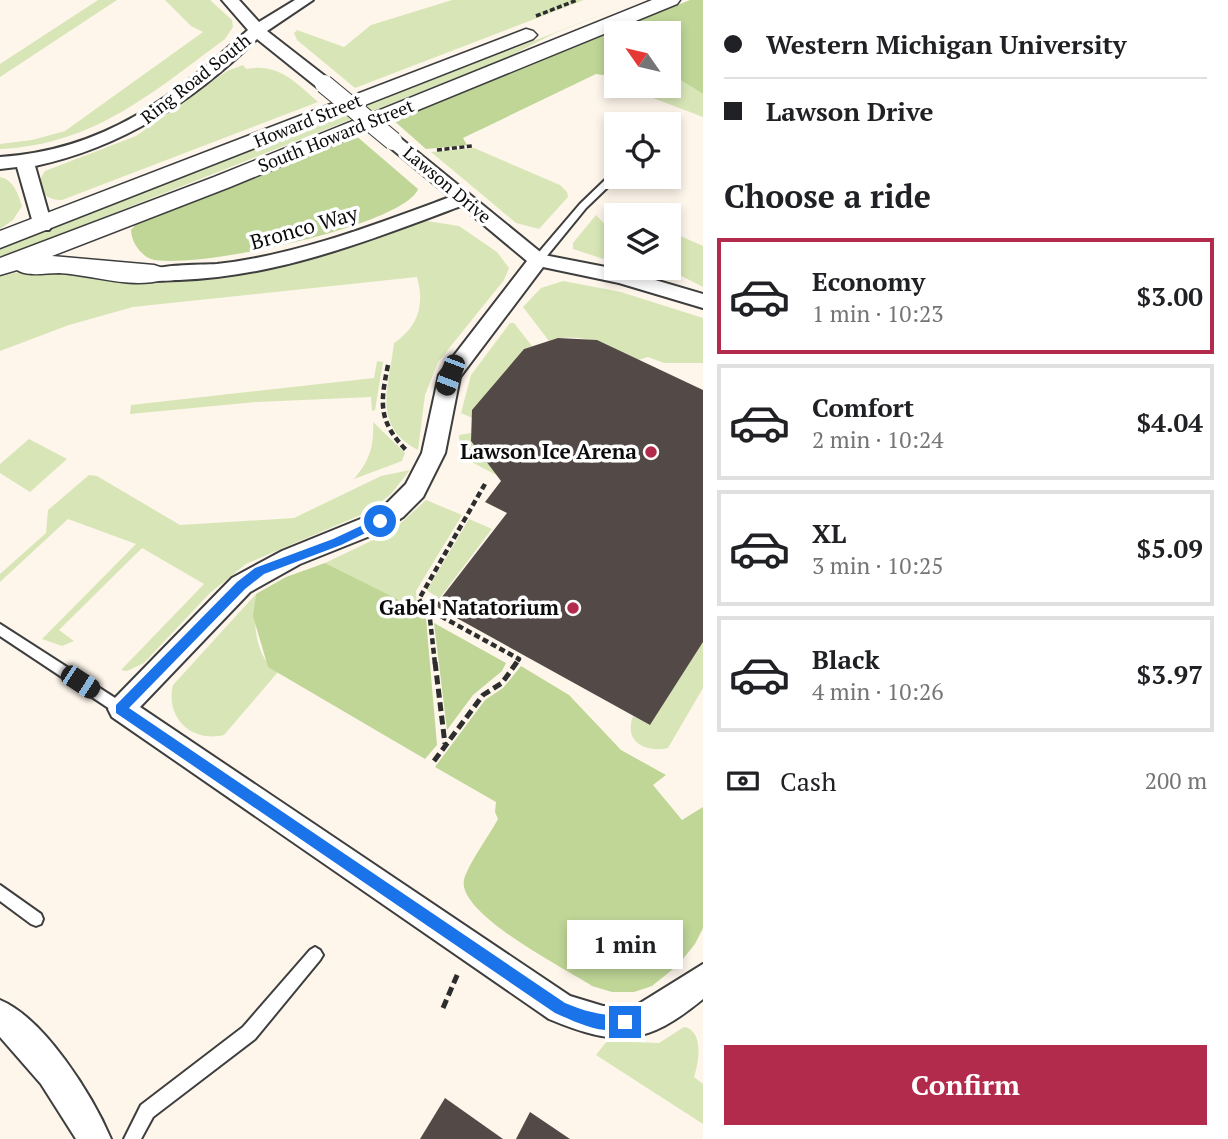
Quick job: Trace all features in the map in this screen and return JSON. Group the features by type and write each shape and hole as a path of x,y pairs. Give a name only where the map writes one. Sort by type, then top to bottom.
{"street":[{"name":"Lawson Drive","path":"230,0 246,14 257,31 538,260 621,277 703,301"},
{"name":"Ring Road South","path":"0,163 25,163 99,143 131,129 228,58 257,31 305,0"},
{"name":"Howard Street","path":"0,240 42,226 615,0"},
{"name":"South Howard Street","path":"0,270 670,0"},
{"path":"25,163 42,226"},
{"name":"Bronco Way","path":"154,274 209,274 277,261 361,236 461,199"},
{"path":"123,220 119,240 122,251 129,261 154,274"},
{"path":"538,260 450,375 443,394 431,462 412,494 380,521 337,542 260,571 241,585 121,709 560,1008 585,1019 608,1023 643,1021 667,1009 703,979"},
{"path":"0,270 56,264 154,274"},
{"path":"0,1016 27,1039 58,1077 94,1139"}],"lane":[{"path":"538,260 583,206 604,186"},
{"path":"0,629 121,709"},
{"path":"0,892 36,919"},
{"path":"132,1139 147,1111 249,1033 316,955"}],"path":[{"path":"425,151 472,146"},
{"path":"388,365 380,412 386,426 399,443"},
{"path":"434,761 482,695 502,683 519,659 429,610 419,599 421,591 485,484"},
{"path":"429,610 445,746"},
{"path":"443,1008 451,984 465,964"}],"green space":[{"path":"98,0 117,0 0,77 0,64"},
{"path":"165,0 210,0 232,20 233,27 225,39 121,112 65,138 0,149 0,144 32,140 65,131 203,32 191,26"},
{"path":"452,0 584,0 355,88 297,40 294,33 297,30 344,47 371,25"},
{"path":"639,0 555,33 504,59 0,258 0,247"},
{"path":"690,0 703,0 703,94 681,80 681,21 637,21"},
{"path":"604,34 604,75 596,74 463,138 467,145 426,149 392,119"},
{"path":"243,65 246,69 268,69 286,76 318,102 62,200 50,198 42,192 40,182 45,171 136,136 227,71"},
{"path":"681,80 703,94 703,117 653,98 681,98"},
{"path":"354,134 418,189 404,203 338,231 249,252 173,261 151,259 134,243 131,230 139,221"},
{"path":"474,148 560,185 568,197 539,229 516,223 431,152"},
{"path":"0,177 12,184 22,206 13,220 0,229"},
{"path":"596,215 604,223 604,259 573,249 573,243"},
{"path":"421,220 459,226 497,252 509,268 504,280 438,362 425,395 418,450 403,440 394,429 386,404 394,343 409,330 420,306 417,277 133,307 69,325 0,351 0,277 41,269 146,280 211,277 302,258"},
{"path":"681,236 703,246 703,287 681,276"},
{"path":"563,281 621,292 703,318 703,363 664,363 648,357 638,360 606,345 584,339 561,338 549,341 523,307 541,288"},
{"path":"510,323 514,323 532,346 524,349 472,418 461,413 471,375"},
{"path":"377,361 383,362 375,410 372,411 371,397 257,402 130,414 131,405 374,378"},
{"path":"373,422 405,453 402,461 354,479 370,452"},
{"path":"471,433 471,441 504,479 460,456 459,435"},
{"path":"29,439 67,459 30,492 0,473 0,464"},
{"path":"410,470 391,494 370,511 246,564 210,593 144,663 127,671 121,670 204,584 142,548 59,630 74,641 62,646 42,639 136,544 68,519 0,582 0,574 46,533 48,510 89,475 97,476 180,525 294,518 381,476"},
{"path":"426,500 462,515 416,591 417,610 325,563 392,531"},
{"path":"469,519 492,529 439,599 427,590"},
{"path":"325,563 413,607 426,618 437,745 425,759 268,667 253,616 256,594 286,577"},
{"path":"256,594 255,626 260,648 270,666 278,672 224,735 201,735 191,731 177,717 173,707 173,685"},
{"path":"434,623 506,663 502,671 473,695 447,730"},
{"path":"703,642 703,688 668,748 652,749 638,744 631,733 633,716 650,725"},
{"path":"521,666 569,695 621,750 666,775 653,785 682,820 703,807 703,928 695,944 678,965 652,986 634,992 612,992 592,986 538,954 495,924 477,909 466,894 466,873 498,819 495,812 496,802 435,767 485,700 503,688"},
{"path":"684,1027 690,1029 697,1040 698,1062 694,1077 703,1084 703,1124 596,1055 607,1041 659,1043"}],"building":[{"path":"558,338 597,340 703,390 703,642 650,725 435,606 507,513 485,502 501,481 471,441 472,410 524,349"},
{"path":"445,1098 503,1139 420,1139"},
{"path":"530,1112 570,1139 516,1139"}],"place":[{"name":"Lawson Ice Arena","path":"651,452"},
{"name":"Gabel Natatorium","path":"573,608"}],"route":[{"path":"380,521 337,542 260,571 241,585 121,709 560,1008 585,1019 608,1023 625,1022"}]}
